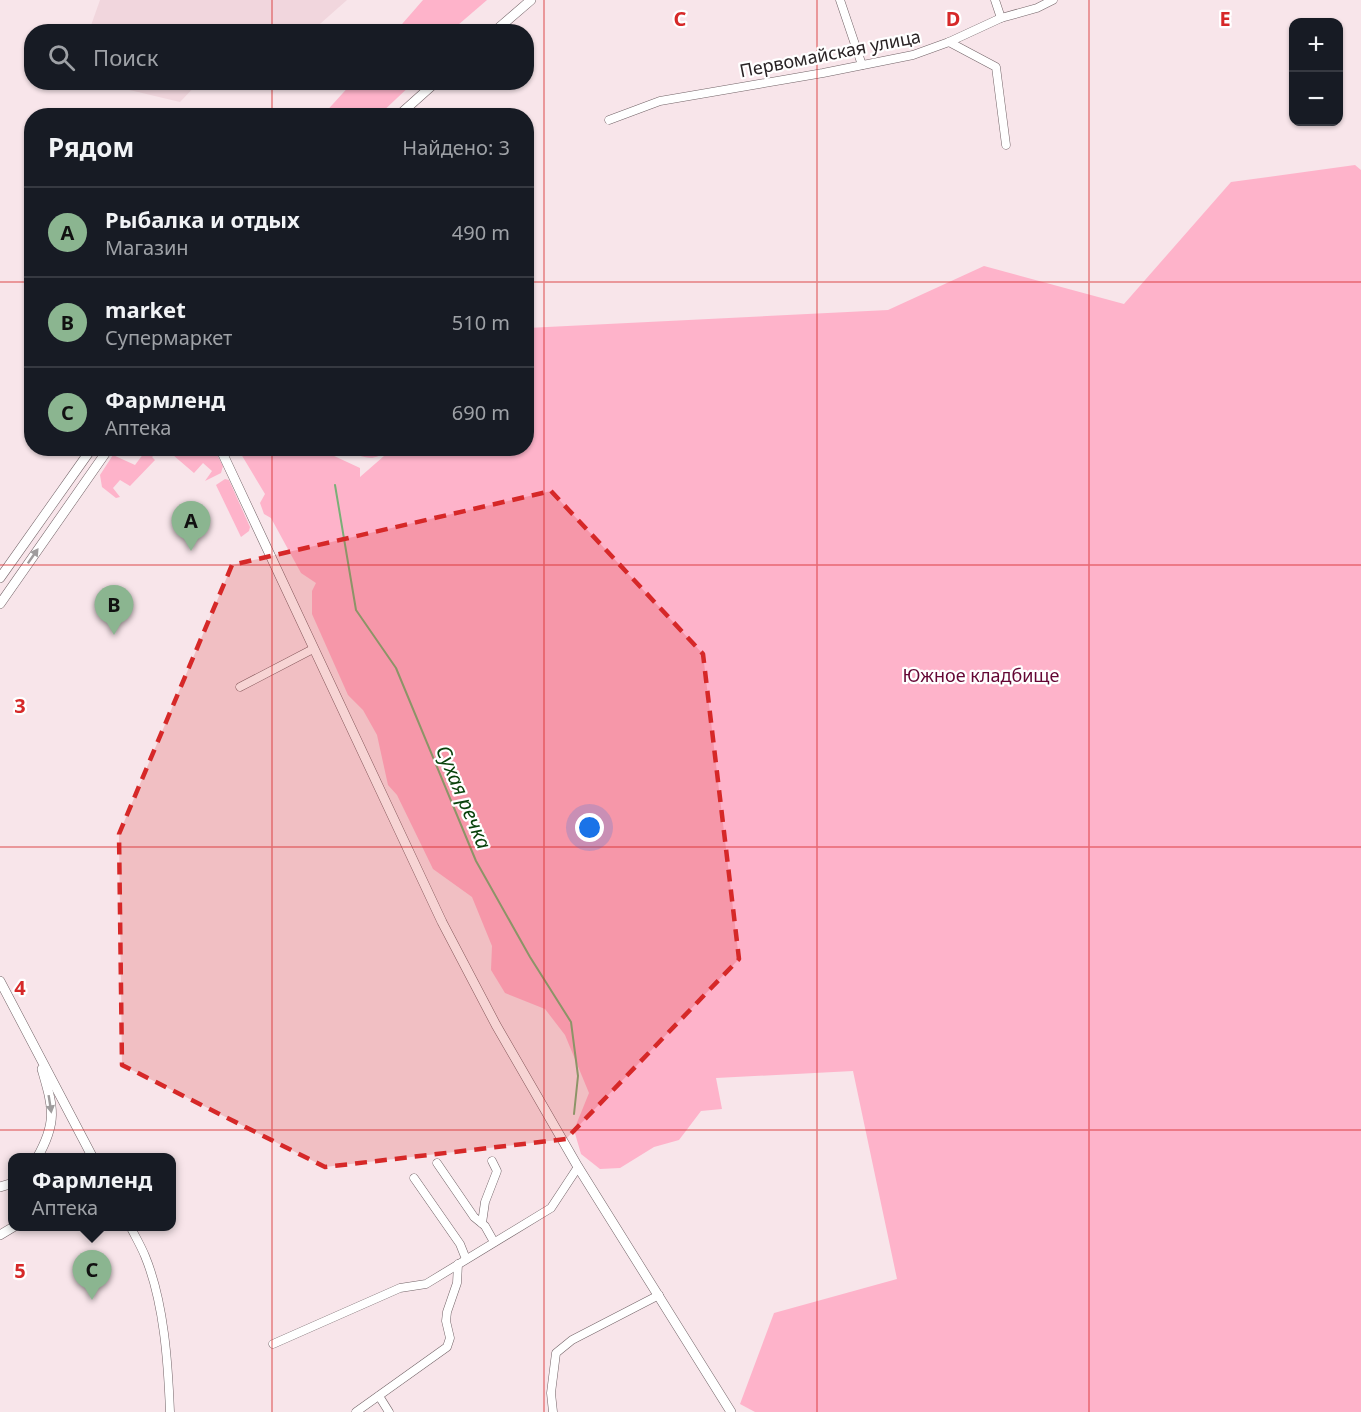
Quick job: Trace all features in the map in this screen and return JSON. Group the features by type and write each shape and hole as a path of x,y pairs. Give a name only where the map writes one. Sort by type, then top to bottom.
{"main road":[{"path":"503,24 531,0"},
{"path":"407,108 427,90"},
{"path":"0,578 86,456"},
{"path":"0,604 103,456"},
{"path":"224,456 442,922 496,1025 578,1167 731,1412"},
{"path":"0,614 18,577"},
{"path":"0,973 8,997"},
{"path":"0,981 90,1153"},
{"path":"36,1049 52,1111 49,1137 41,1153"}],"street":[{"path":"840,0 862,65"},
{"path":"995,0 1001,18"},
{"name":"Первомайская улица","path":"609,120 660,101 913,55 950,42 1001,18 1037,8 1053,0"},
{"path":"950,42 996,67 1006,145"},
{"path":"240,687 313,649"},
{"path":"482,1223 485,1202 497,1171 492,1161"},
{"path":"437,1163 494,1242"},
{"path":"273,1344 400,1288 426,1284 551,1208 578,1167"},
{"path":"414,1178 460,1244 466,1259"},
{"path":"132,1231 145,1255 157,1293 169,1378 170,1412"},
{"path":"356,1412 447,1347 450,1338 446,1321 447,1312 457,1283 458,1264"},
{"path":"553,1412 551,1393 556,1353 572,1340 659,1294"},
{"path":"379,1396 389,1412"}],"highlighted area":[{"path":"551,491 703,654 739,959 566,1139 325,1167 122,1065 119,834 232,565"}],"shaded area":[{"path":"100,0 347,0 320,24 91,24"},
{"path":"129,90 191,90 180,102"}],"green space":[{"path":"423,0 487,0 459,24 402,24"},
{"path":"346,90 406,90 386,108 329,108"},
{"name":"Южное кладбище","path":"1355,165 1361,170 1361,1412 755,1412 740,1404 774,1313 897,1279 853,1071 716,1078 722,1109 701,1111 679,1140 654,1147 620,1168 600,1169 581,1154 574,1130 589,1093 565,1035 545,1009 505,993 491,970 492,946 472,897 433,869 397,795 388,785 377,735 363,710 348,695 312,614 312,591 316,583 301,573 271,518 264,514 260,503 265,494 242,456 334,456 360,468 360,477 384,456 534,456 534,328 888,310 984,266 1124,304 1231,182"},
{"path":"112,456 135,465 142,456 153,456 155,460 130,486 120,480 113,488 120,497 116,498 102,487 100,475"},
{"path":"174,456 218,456 223,466 221,473 205,481 212,471 203,463 194,473"},
{"path":"225,479 229,480 250,527 249,531 241,537 216,485"}],"waterway":[{"name":"Сухая речка","path":"335,485 356,610 396,668 476,861 530,957 571,1022 578,1076 574,1114"}],"place":[{"name":"Рыбалка и отдых","path":"191,551"},
{"name":"market","path":"114,635"},
{"name":"Фармленд","path":"92,1300"}]}
